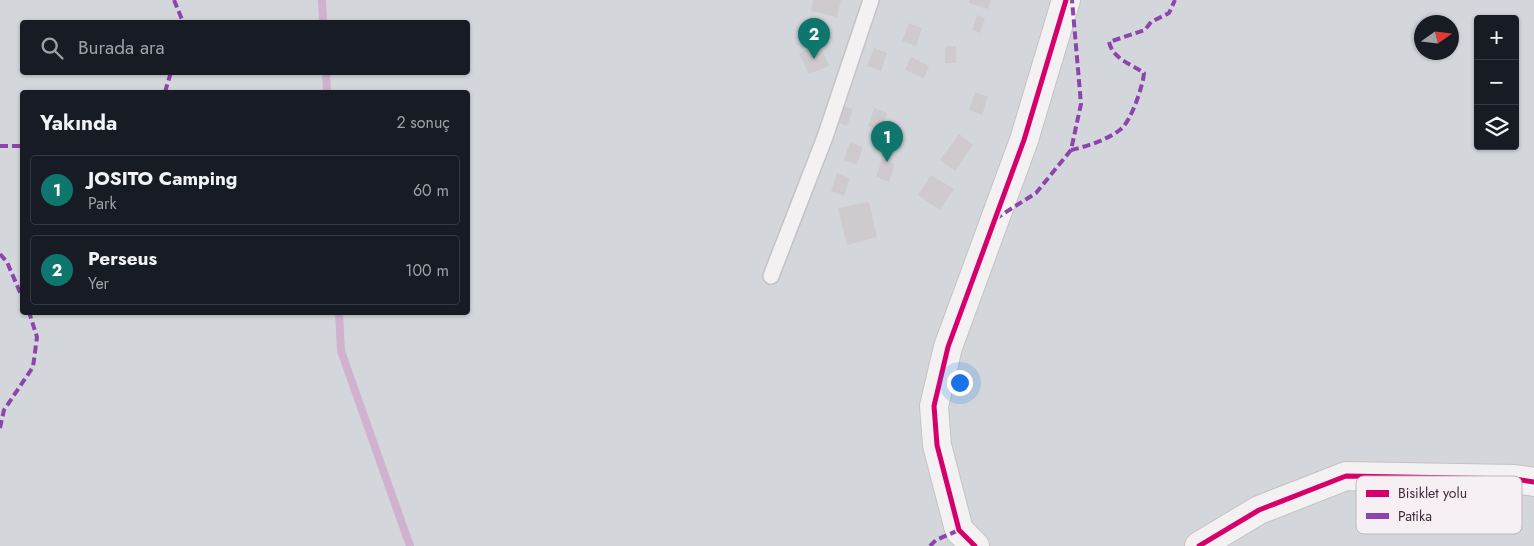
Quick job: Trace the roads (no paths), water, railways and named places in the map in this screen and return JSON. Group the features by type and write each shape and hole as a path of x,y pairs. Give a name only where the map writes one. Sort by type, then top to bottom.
{"street":[{"path":"975,546 959,530 938,445 934,406 948,347 1024,140 1066,0"},
{"path":"1199,546 1259,510 1346,476 1356,476"}],"lane":[{"path":"771,276 825,136 871,0"}],"waterway":[{"path":"322,0 323,20"},
{"path":"326,75 327,90"},
{"path":"339,315 341,351 410,546"}],"place":[{"name":"Perseus","path":"814,59"},
{"name":"JOSITO Camping","path":"887,162"}]}
